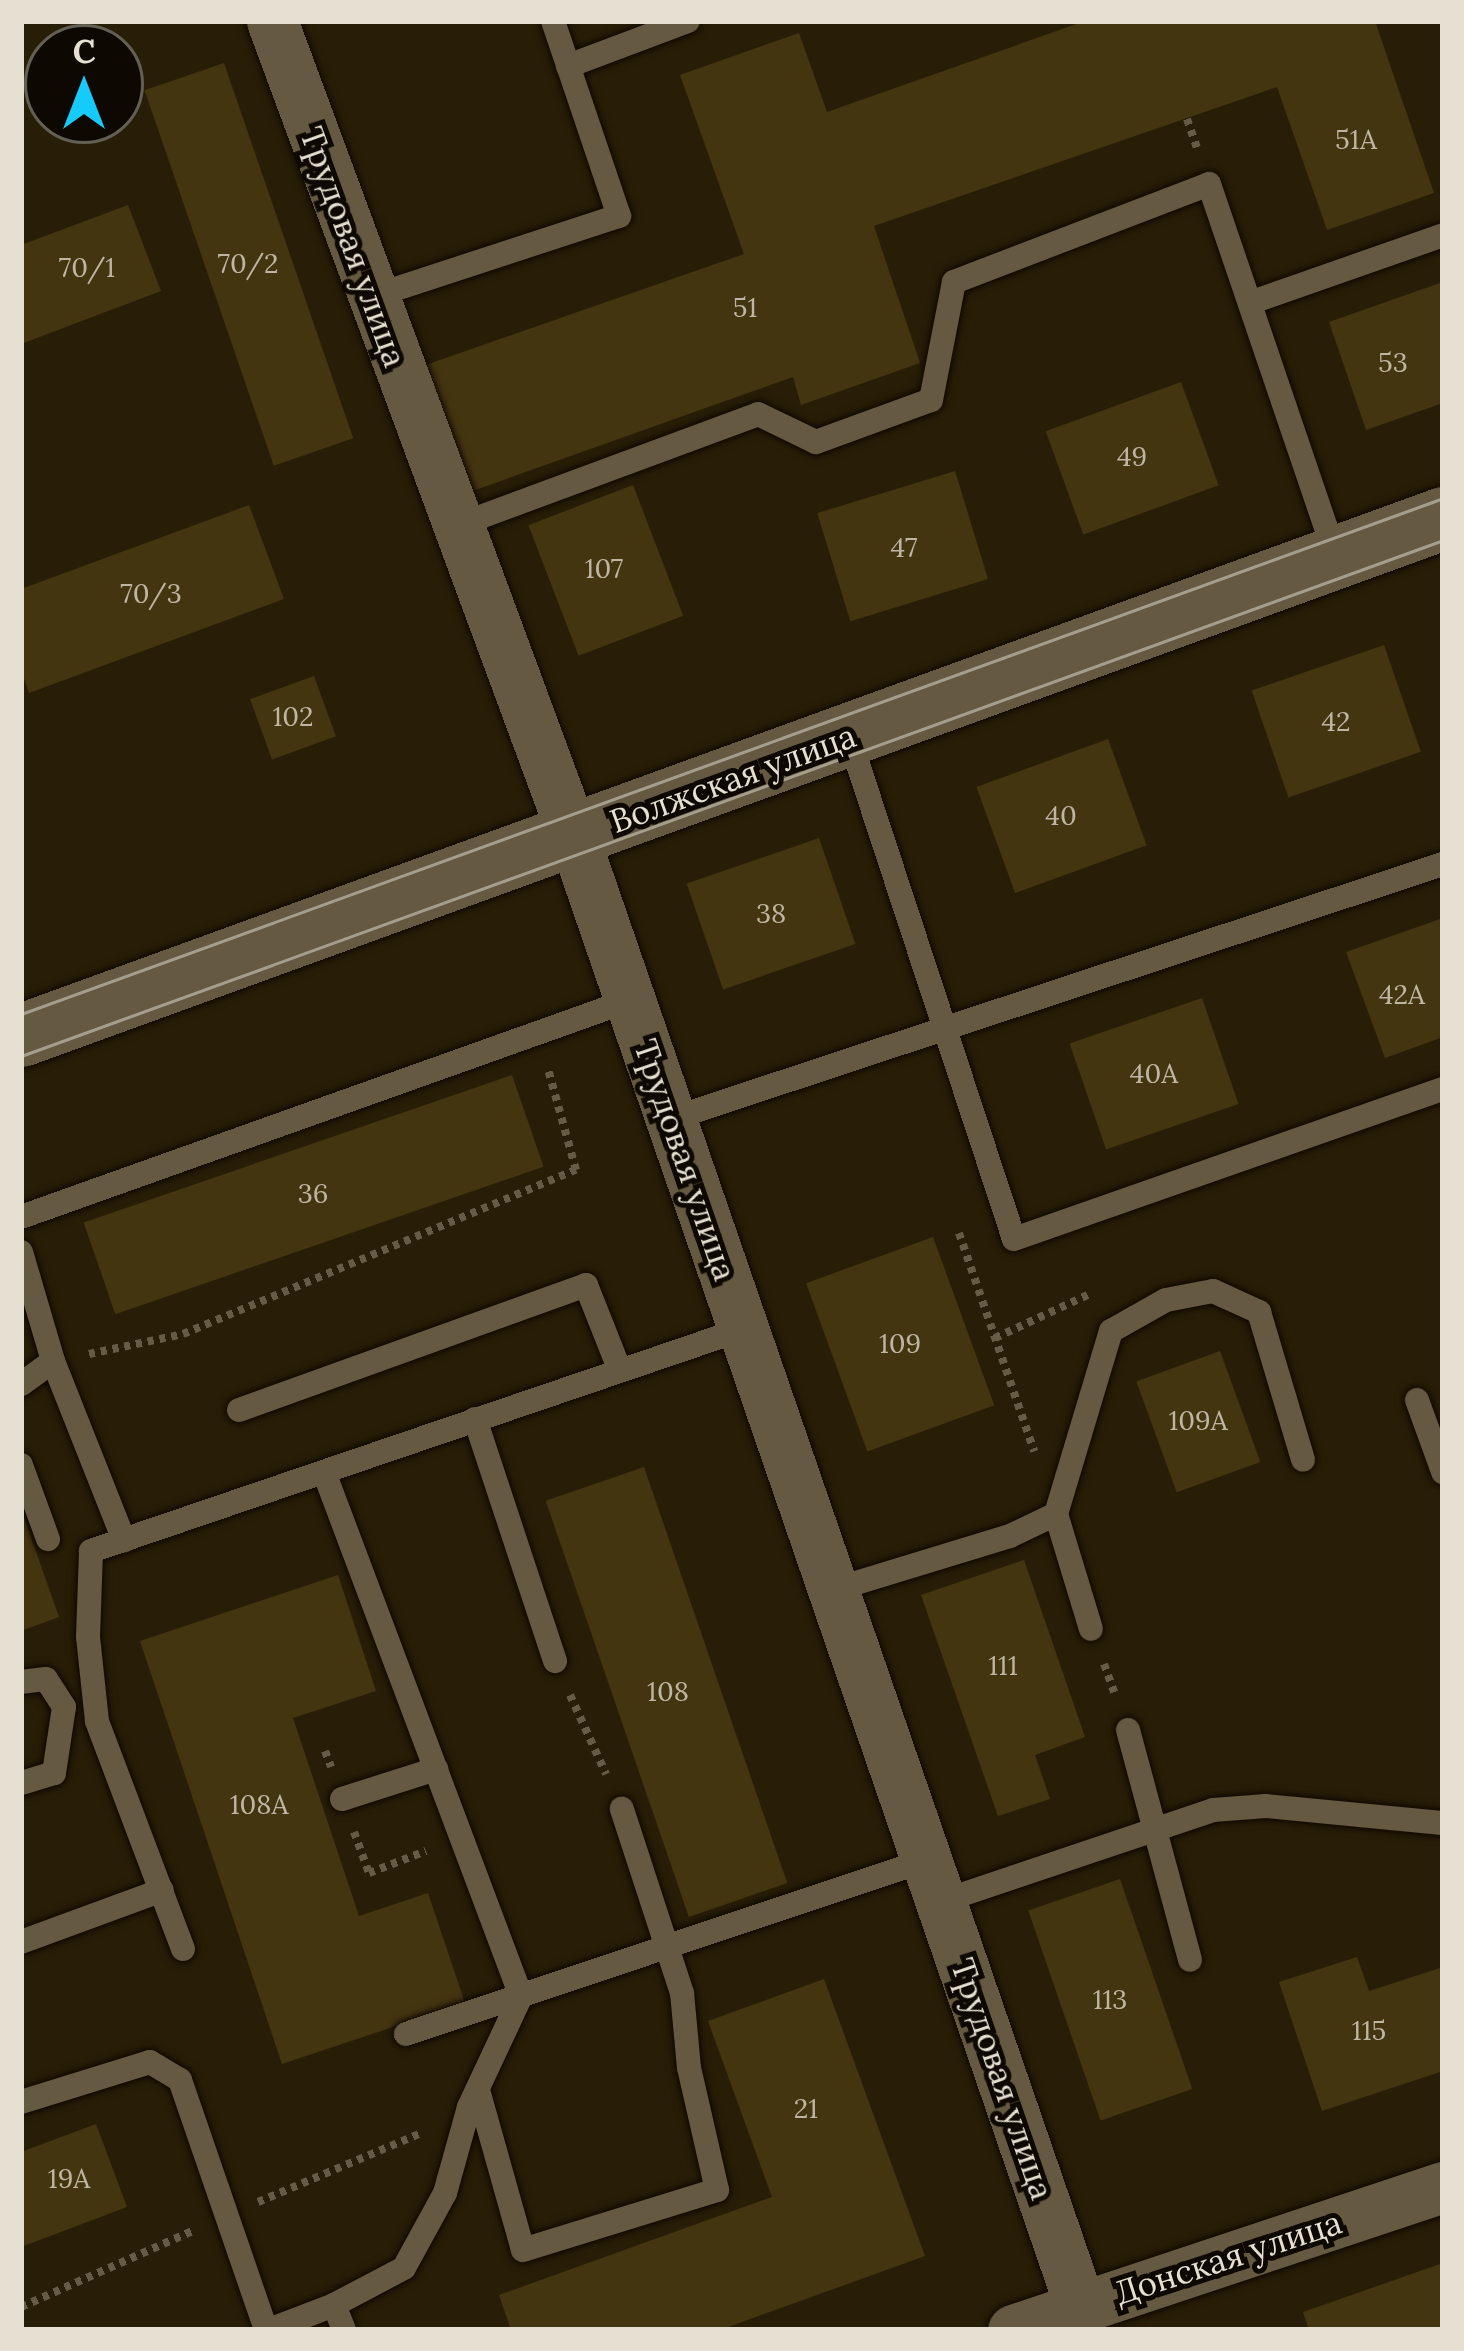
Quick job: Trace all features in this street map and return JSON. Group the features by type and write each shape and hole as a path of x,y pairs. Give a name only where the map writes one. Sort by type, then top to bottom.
{"street":[{"name":"Трудовая улица","path":"272,21 454,527 574,838 1080,2306"},
{"name":"Волжская улица","path":"21,1035 574,838 1443,518"},
{"name":"Донская улица","path":"1013,2330 1443,2187"}],"lane":[{"path":"371,297 619,216 553,21"},
{"path":"568,66 688,21"},
{"path":"454,527 758,414 816,442 931,400 954,282 1209,184 1255,301 1336,556"},
{"path":"1255,301 1443,235"},
{"path":"849,736 1014,1239 1443,1089"},
{"path":"671,1119 1443,863"},
{"path":"21,1217 630,1000"},
{"path":"21,1252 52,1361 124,1540"},
{"path":"239,1410 586,1285 620,1371"},
{"path":"1090,1629 1056,1514 1111,1331 1166,1300 1214,1291 1259,1312 1303,1460"},
{"path":"183,1949 97,1721 88,1637 91,1551 743,1329"},
{"path":"21,1384 52,1361"},
{"path":"1417,1400 1443,1472"},
{"path":"476,1419 555,1661"},
{"path":"21,1465 48,1539"},
{"path":"21,2102 150,2062 180,2080 267,2330 334,2306 404,2268 445,2193 478,2090 521,1996 323,1472"},
{"path":"833,1590 1010,1536 1056,1514"},
{"path":"21,1682 46,1678 64,1707 54,1773 21,1783"},
{"path":"1128,1730 1190,1960"},
{"path":"342,1799 436,1769"},
{"path":"406,2034 668,1947 1155,1830 1214,1810 1266,1806 1443,1823"},
{"path":"478,2090 523,2250 717,2190 668,1947 622,1809"},
{"path":"21,1942 162,1890"},
{"path":"334,2306 344,2330"}],"path":[{"path":"52,1361 183,1334 576,1170 538,1033"},
{"path":"959,1233 1056,1514"},
{"path":"1090,1629 1128,1730"},
{"path":"555,1661 622,1809"},
{"path":"21,2307 428,2128"}],"building":[{"path":"1085,21 1375,21 1434,193 1327,230 1277,87 874,226 920,363 801,405 793,377 464,494 420,367 744,254 680,75 799,33 827,112"},
{"path":"224,63 353,438 274,466 145,90"},
{"path":"128,205 161,291 21,344 21,245"},
{"path":"1443,282 1443,403 1366,430 1329,322"},
{"path":"1181,382 1219,485 1083,535 1046,431"},
{"path":"955,471 988,579 850,621 817,513"},
{"path":"633,485 683,616 579,656 528,525"},
{"path":"249,505 284,599 29,693 21,670 21,589"},
{"path":"1384,645 1421,752 1288,797 1252,691"},
{"path":"314,676 336,736 272,759 250,699"},
{"path":"1108,739 1147,845 1015,893 976,787"},
{"path":"819,838 855,944 723,989 687,884"},
{"path":"1443,918 1443,1037 1385,1058 1346,952"},
{"path":"1202,998 1238,1104 1106,1149 1070,1044"},
{"path":"512,1075 544,1167 115,1314 84,1222"},
{"path":"933,1237 994,1405 867,1451 806,1283"},
{"path":"1220,1351 1260,1462 1177,1492 1136,1381"},
{"path":"644,1467 787,1883 689,1917 546,1501"},
{"path":"21,1513 59,1617 21,1631"},
{"path":"1024,1560 1085,1737 1035,1755 1050,1799 998,1816 921,1595"},
{"path":"338,1575 376,1691 293,1718 359,1916 428,1893 465,2003 282,2064 140,1641"},
{"path":"1120,1879 1192,2089 1101,2120 1028,1911"},
{"path":"1357,1957 1369,1991 1443,1967 1443,2071 1322,2111 1279,1982"},
{"path":"824,1979 925,2256 720,2330 511,2330 499,2295 772,2197 708,2021"},
{"path":"96,2124 127,2207 21,2247 21,2152"},
{"path":"1443,2263 1443,2330 1309,2330 1303,2312"}],"tram line":[{"path":"21,1014 1443,498"},
{"path":"21,1056 1443,540"}]}
